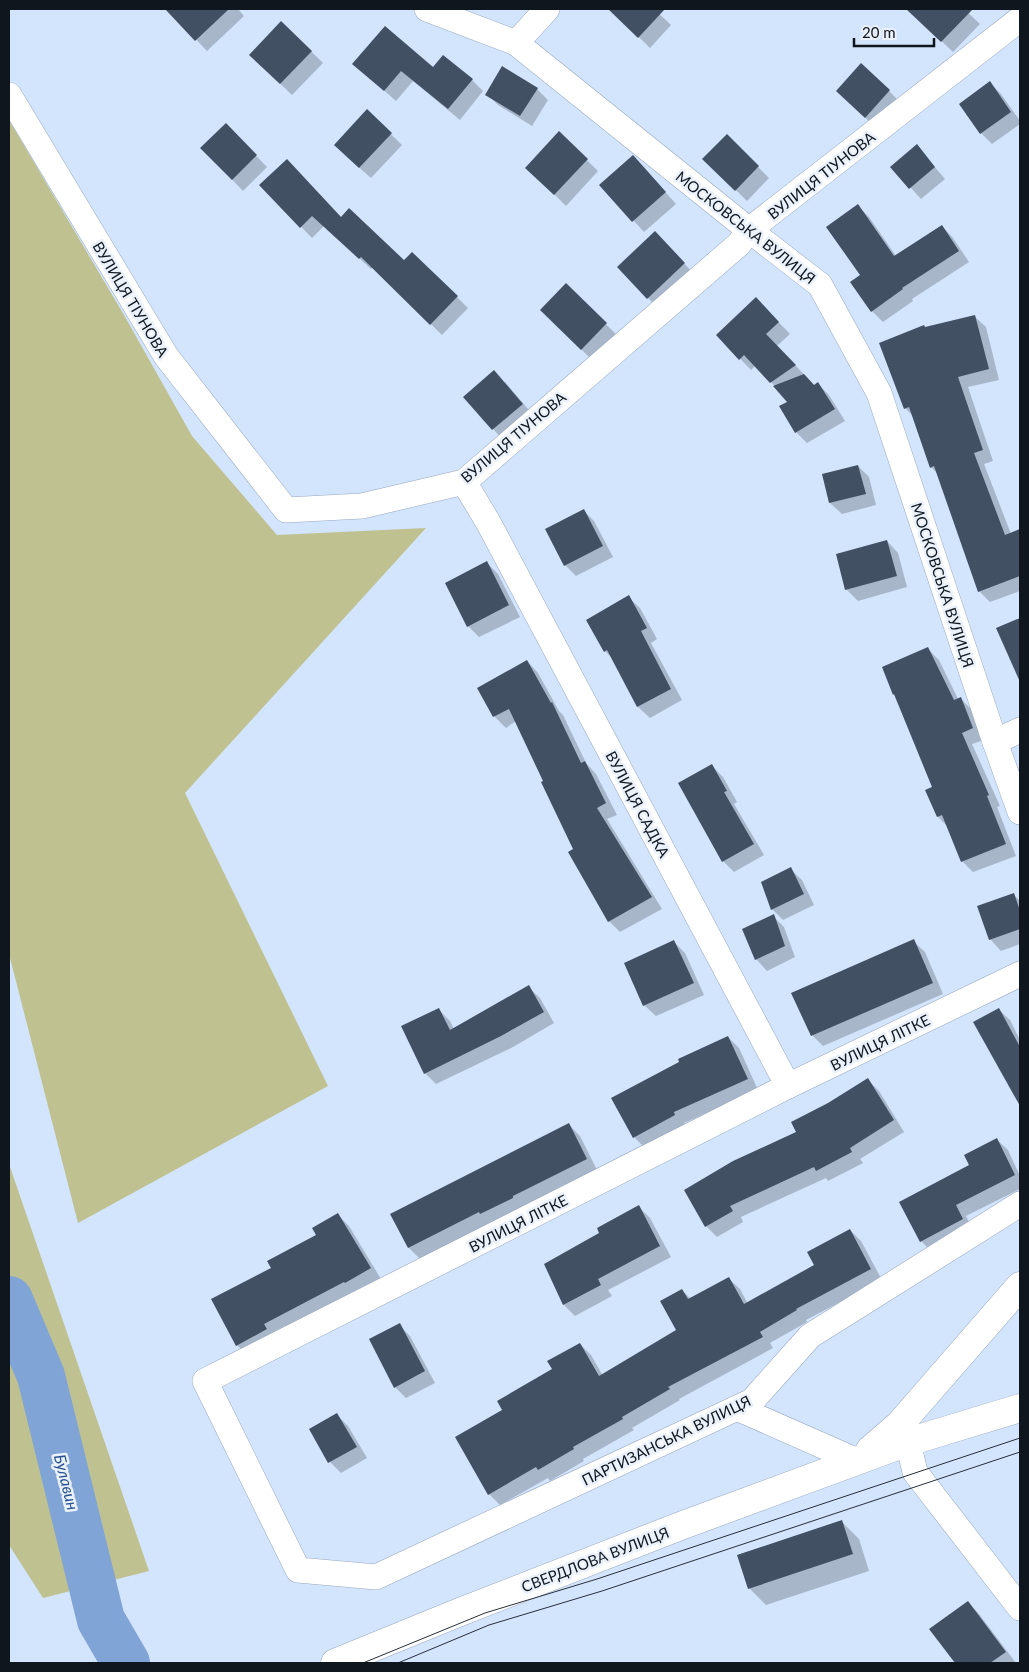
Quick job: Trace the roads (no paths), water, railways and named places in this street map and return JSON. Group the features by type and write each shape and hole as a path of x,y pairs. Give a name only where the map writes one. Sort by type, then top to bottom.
{"street":[{"name":"МОСКОВСЬКА ВУЛИЦЯ","path":"427,9 516,43 820,285 879,393 994,742 1020,812"},
{"path":"516,43 547,9"},
{"name":"ВУЛИЦЯ ТІУНОВА","path":"9,94 166,356 286,510 362,506 464,482 738,244 749,230 1020,19"},
{"name":"ВУЛИЦЯ САДКА","path":"464,482 488,522 788,1086"},
{"path":"994,742 1020,730"},
{"name":"ВУЛИЦЯ ЛІТКЕ","path":"298,1570 205,1380 788,1086 1020,974"},
{"name":"ПАРТИЗАНСЬКА ВУЛИЦЯ","path":"298,1570 376,1577 752,1401 810,1336 1020,1204"},
{"path":"737,1408 857,1461 900,1424 1020,1286"},
{"name":"СВЕРДЛОВА ВУЛИЦЯ","path":"335,1663 674,1529 908,1442 1020,1408"},
{"path":"908,1442 915,1472 1020,1608"}],"waterway":[{"name":"Булавин","path":"9,1300 41,1376 101,1620 126,1663"}],"tram line":[{"path":"363,1663 485,1613 597,1579 1020,1438"},
{"path":"398,1663 489,1625 602,1591 1020,1452"}]}
